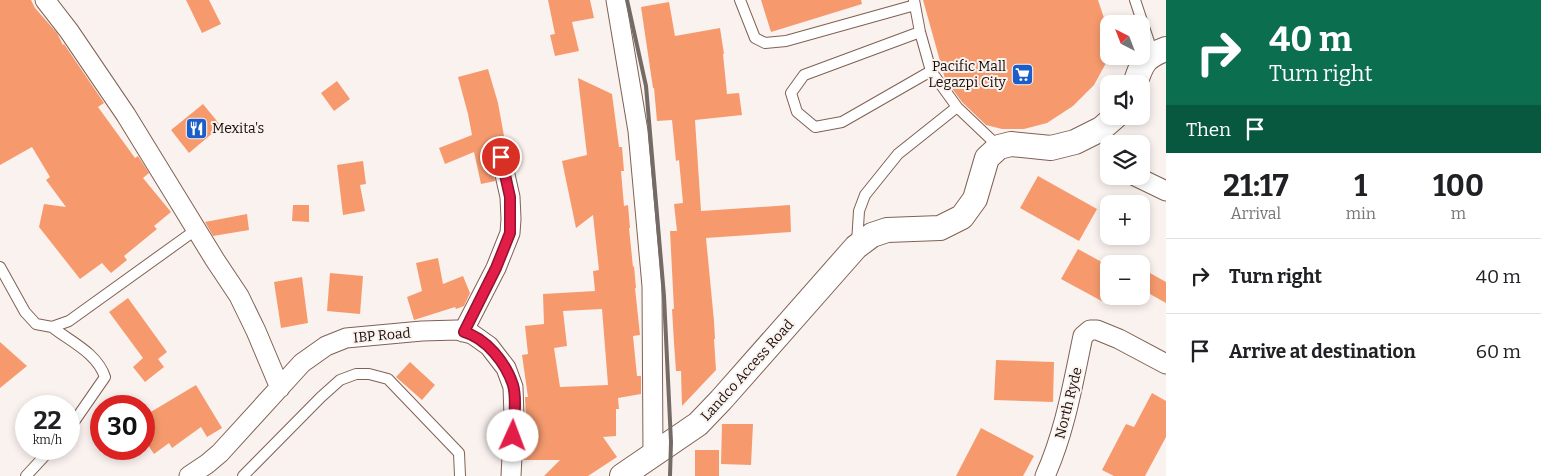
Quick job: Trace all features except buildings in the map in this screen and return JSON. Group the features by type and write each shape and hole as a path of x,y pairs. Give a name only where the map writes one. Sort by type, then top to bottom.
{"street":[{"path":"45,0 69,30 126,115 239,296 280,388"},
{"path":"616,0 638,131 652,286 652,454"},
{"path":"1138,75 1141,66 1159,52"},
{"path":"999,147 1011,144 1051,148 1075,142 1106,125"},
{"name":"Landco Access Road","path":"622,476 698,424 722,400 856,247 872,235 887,230 940,228 962,217 975,199 988,158 999,147"},
{"path":"464,332 496,268 510,233 510,197 501,157"},
{"path":"1150,183 1166,191"},
{"name":"IBP Road","path":"189,476 220,454 302,363 326,346 346,338 422,331 457,330 472,334 489,346 506,368 513,387 514,417 511,476"},
{"name":"North Ryde","path":"1045,476 1054,456 1064,422 1084,336 1090,330 1098,330 1166,364"}],"lane":[{"path":"740,0 755,38 765,43 786,41 915,3 920,32 931,71 957,107 999,147"},
{"path":"1135,0 1159,52"},
{"path":"920,32 804,75 791,93 797,112 815,127 842,122 931,71"},
{"path":"856,247 859,211 865,195 898,154 957,107"},
{"path":"52,327 69,321 197,228"},
{"path":"0,267 25,312 36,324 52,327 93,356 102,368 105,377 80,412"},
{"path":"242,476 340,380 356,374 369,374 388,379 459,453 460,476"},
{"path":"26,476 41,460"}],"railway":[{"path":"627,0 646,86 664,296 671,442 670,476"}],"place":[{"name":"Pacific Mall Legazpi City","path":"1022,74"},
{"name":"Mexita's","path":"196,128"}],"route":[{"path":"501,157 510,197 510,233 496,268 464,332 472,334 489,346 506,368 513,387 513,436"}]}
